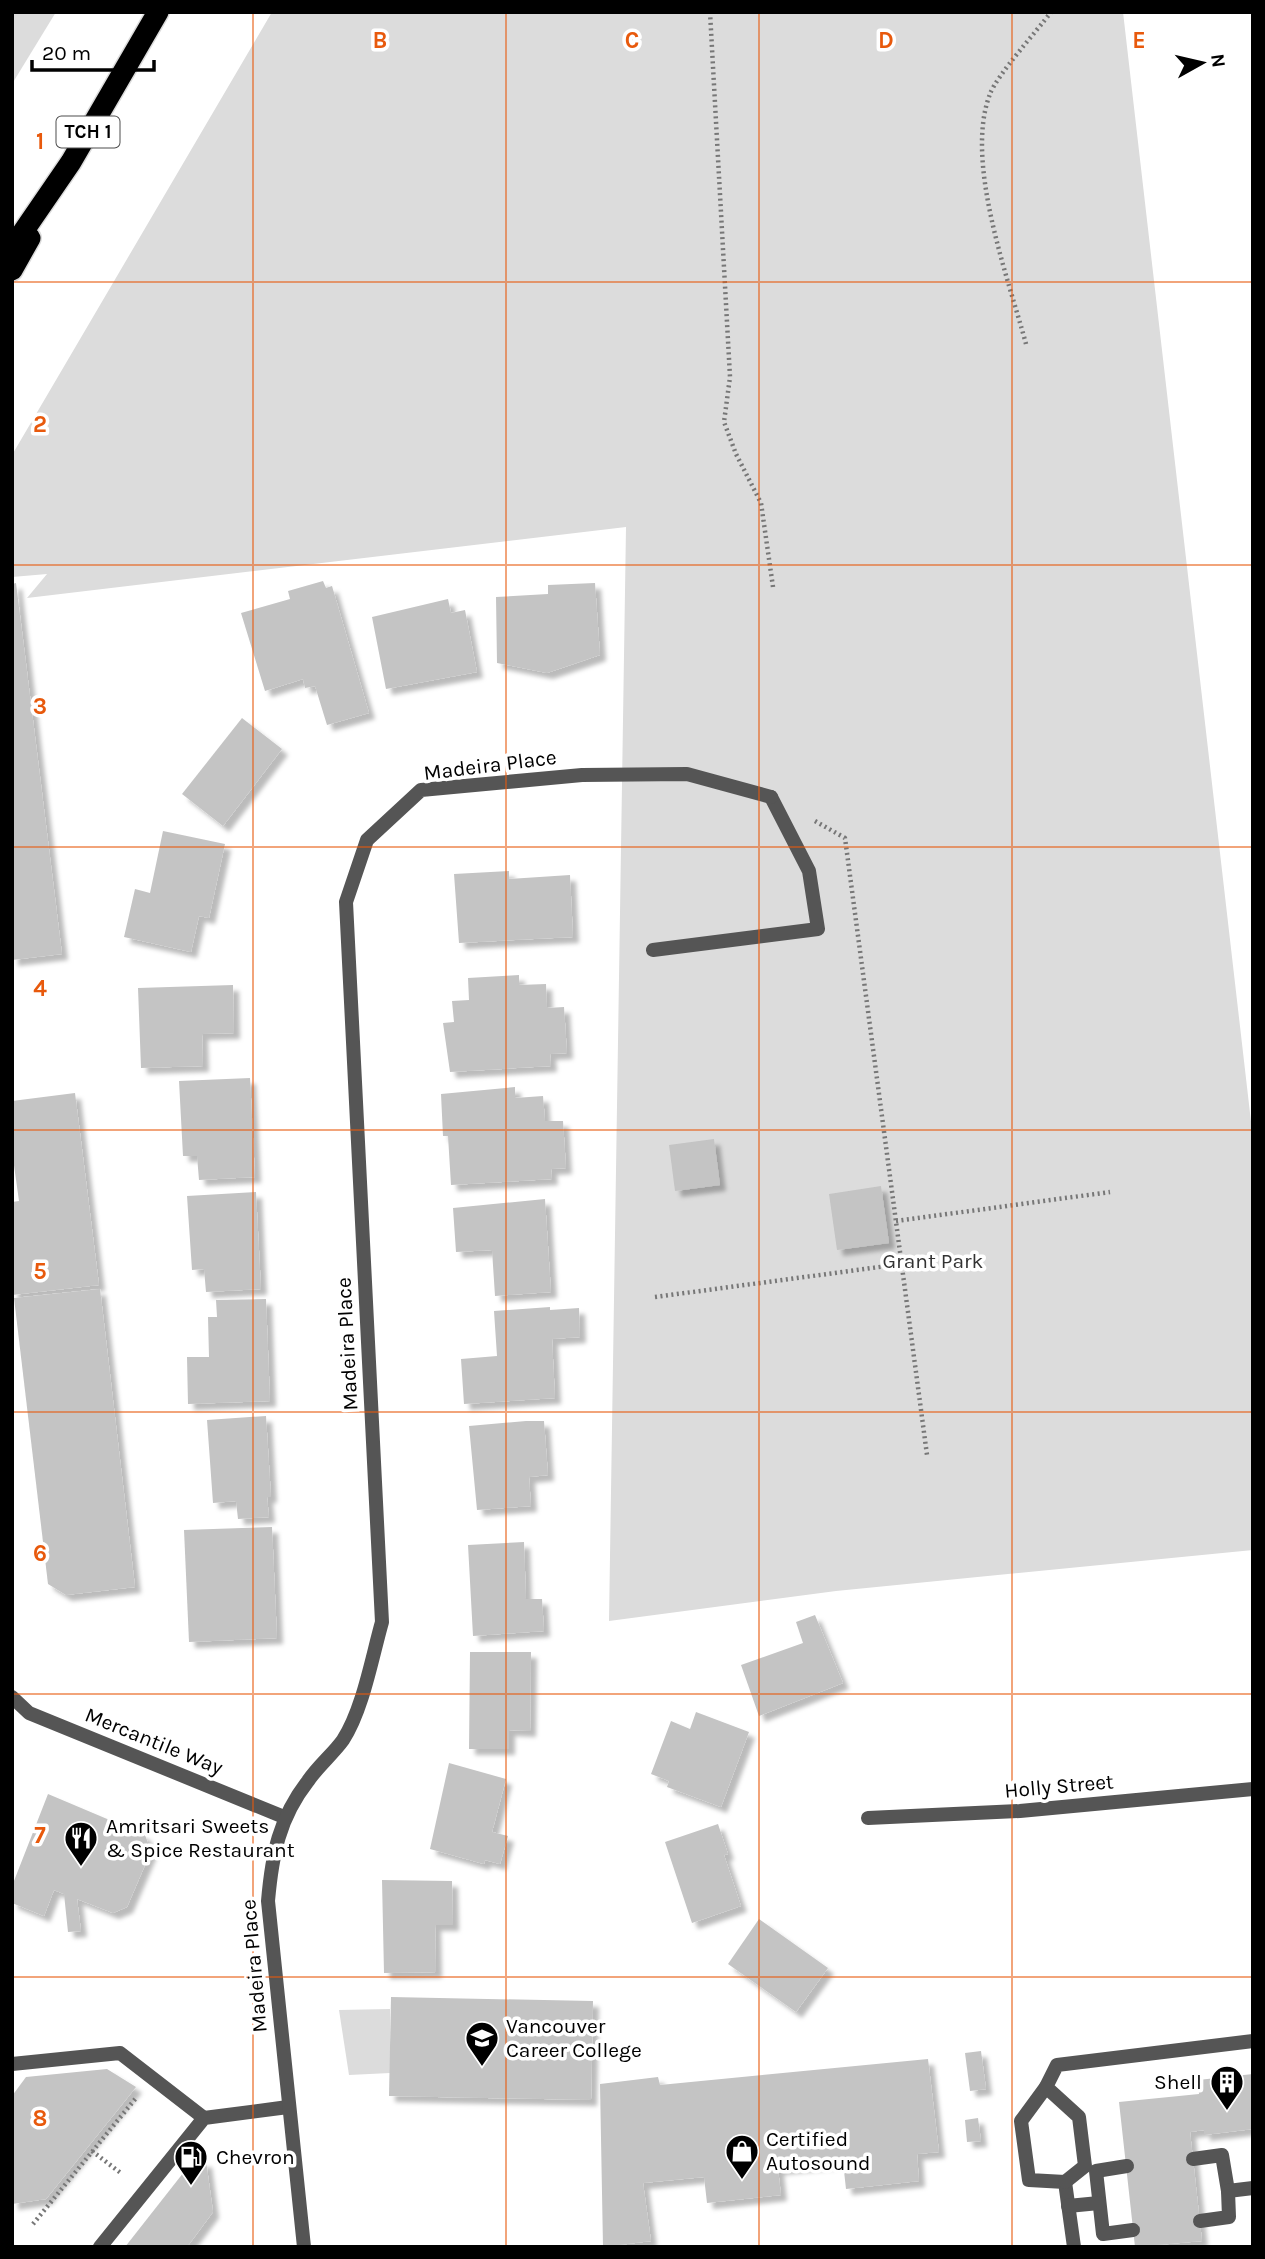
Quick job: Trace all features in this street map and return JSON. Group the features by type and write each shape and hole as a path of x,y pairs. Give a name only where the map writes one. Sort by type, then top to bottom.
{"highway":[{"name":"TCH 1","path":"12,248 71,162 158,12"},
{"path":"12,270 71,162"}],"street":[{"name":"Madeira Place","path":"304,2247 268,1901 272,1854 284,1817 307,1781 344,1738 366,1683 382,1622 346,902 367,840 421,790 582,775 687,774 771,797"},
{"path":"653,950 818,929 809,871 771,797"},
{"name":"Mercantile Way","path":"12,1697 29,1713 284,1817"},
{"name":"Holly Street","path":"868,1818 1020,1811 1253,1790"},
{"path":"1046,2087 1079,2117 1085,2166 1065,2182 1029,2180 1021,2121 1046,2087 1057,2065 1253,2041"},
{"path":"12,2064 120,2053 204,2118"},
{"path":"100,2247 204,2118 288,2106"},
{"path":"1193,2159 1222,2155 1227,2191 1229,2217 1200,2221"},
{"path":"1126,2166 1096,2171 1103,2234 1133,2230"},
{"path":"1065,2182 1074,2247"},
{"path":"1227,2191 1253,2188"},
{"path":"1068,2206 1100,2203"}],"path":[{"path":"710,12 730,377 724,422 761,503 773,587"},
{"path":"1026,344 986,191 982,138 990,93 1051,12"},
{"path":"771,797 845,838 927,1455"},
{"path":"896,1221 1110,1192"},
{"path":"655,1297 902,1264"},
{"path":"33,2224 136,2097"},
{"path":"92,2151 121,2174"}],"green space":[{"path":"12,12 56,12 12,84"},
{"name":"Grant Park","path":"272,12 1123,12 1253,1139 1253,1550 836,1591 609,1621 626,527 27,598 47,574 12,577 12,455"},
{"path":"390,2009 390,2073 349,2075 339,2010"}],"building":[{"path":"323,581 326,588 332,586 369,713 327,725 315,686 305,688 303,679 265,691 241,613 290,599 288,591"},
{"path":"16,583 62,954 12,960 12,584"},
{"path":"595,583 600,655 547,673 497,663 496,597 548,594 548,585"},
{"path":"448,599 451,613 465,610 477,672 386,689 372,617"},
{"path":"242,718 282,749 223,826 182,794"},
{"path":"163,831 225,844 209,918 199,916 191,952 124,937 135,889 150,893"},
{"path":"509,871 509,879 570,875 573,937 459,943 454,874"},
{"path":"519,975 519,985 546,984 547,1008 564,1007 567,1053 550,1054 551,1066 450,1072 443,1023 454,1022 452,1001 469,1000 468,978"},
{"path":"233,985 234,1033 202,1034 203,1066 141,1068 138,988"},
{"path":"250,1078 255,1177 199,1180 197,1156 183,1156 179,1081"},
{"path":"515,1087 515,1098 543,1096 545,1121 563,1121 566,1168 551,1169 552,1179 451,1185 448,1136 443,1136 441,1094"},
{"path":"75,1093 99,1285 12,1295 12,1202 19,1201 12,1151 12,1101"},
{"path":"714,1139 720,1185 675,1191 669,1145"},
{"path":"881,1186 889,1243 837,1250 829,1194"},
{"path":"256,1192 261,1289 206,1292 204,1269 192,1270 187,1196"},
{"path":"545,1199 551,1292 495,1296 492,1250 456,1252 453,1208"},
{"path":"100,1289 135,1587 66,1595 48,1584 14,1298"},
{"path":"266,1299 270,1401 188,1404 187,1357 209,1357 208,1317 217,1317 216,1300"},
{"path":"550,1307 550,1310 579,1308 580,1337 552,1339 555,1398 464,1404 461,1359 497,1356 494,1311"},
{"path":"266,1416 271,1497 267,1497 269,1517 238,1519 236,1501 213,1503 207,1420"},
{"path":"544,1421 548,1475 529,1477 531,1506 477,1510 469,1426"},
{"path":"272,1527 277,1638 189,1642 184,1530"},
{"path":"524,1542 526,1599 542,1599 544,1631 473,1636 468,1545"},
{"path":"815,1615 843,1683 759,1716 741,1665 803,1643 796,1622"},
{"path":"470,1652 531,1652 530,1731 509,1730 509,1749 469,1749"},
{"path":"696,1712 749,1732 721,1807 667,1787 669,1781 651,1774 671,1721 690,1729"},
{"path":"449,1763 506,1779 492,1832 508,1836 500,1864 485,1860 484,1864 430,1849"},
{"name":"Amritsari Sweets & Spice Restaurant","path":"48,1794 145,1835 151,1851 127,1907 113,1913 77,1899 81,1931 68,1932 64,1894 54,1890 44,1916 12,1903 12,1886"},
{"path":"718,1824 728,1854 724,1855 741,1906 692,1923 665,1842"},
{"path":"382,1880 452,1881 453,1925 435,1925 436,1972 384,1973"},
{"path":"759,1919 828,1968 796,2012 728,1964"},
{"path":"391,1997 593,2001 591,2100 389,2096"},
{"path":"981,2051 986,2089 970,2091 965,2053"},
{"path":"928,2059 939,2152 917,2154 919,2181 846,2189 843,2162 778,2169 781,2195 707,2203 704,2177 643,2183 651,2241 603,2247 600,2084 658,2077 660,2085"},
{"path":"107,2069 136,2087 46,2199 12,2204 12,2096 26,2077"},
{"path":"1253,2074 1253,2129 1204,2135 1204,2130 1190,2132 1202,2241 1135,2247 1119,2102 1199,2094 1198,2080"},
{"path":"978,2118 981,2141 967,2142 965,2120"},
{"name":"Chevron","path":"206,2161 213,2212 187,2247 125,2247 191,2163"}],"place":[{"name":"Amritsari Sweets & Spice Restaurant","path":"81,1868"},
{"name":"Vancouver Career College","path":"482,2068"},
{"name":"Shell","path":"1227,2112"},
{"name":"Certified Autosound","path":"742,2181"},
{"name":"Chevron","path":"191,2187"}]}
